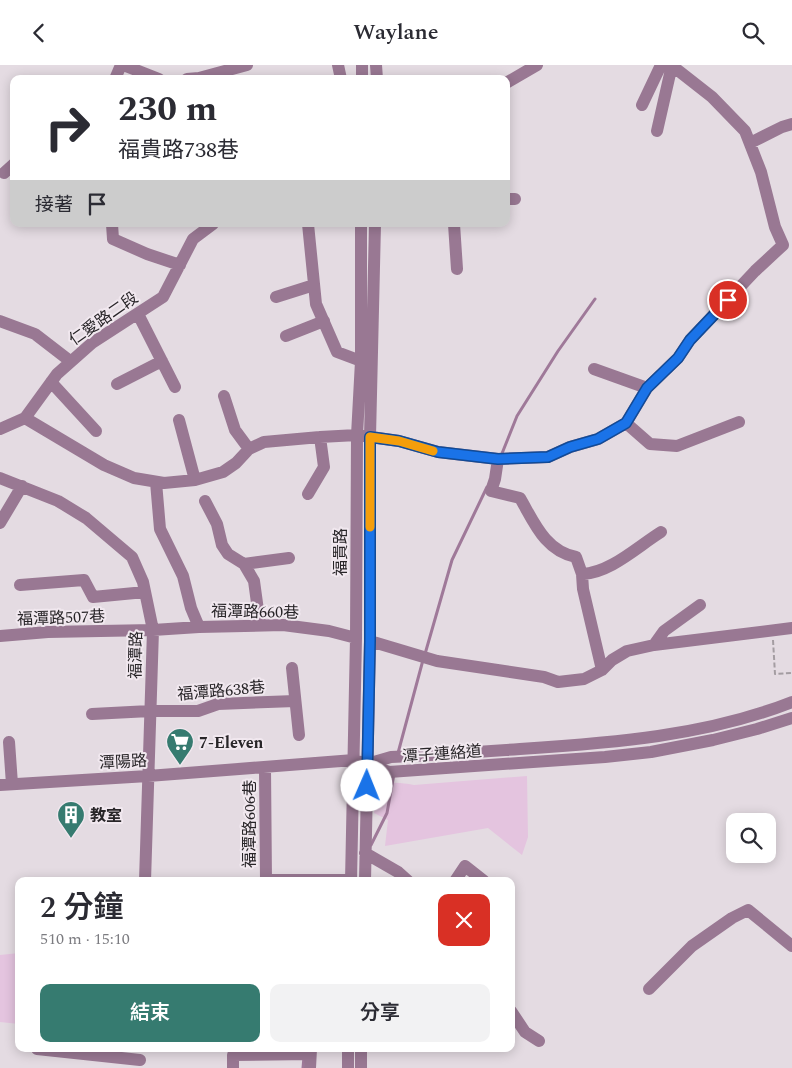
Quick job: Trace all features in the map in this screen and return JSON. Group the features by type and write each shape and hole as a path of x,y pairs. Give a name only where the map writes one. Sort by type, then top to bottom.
{"street":[{"path":"122,65 148,75"},
{"path":"212,75 246,65"},
{"path":"510,81 537,65"},
{"path":"642,105 661,65"},
{"path":"657,131 673,65"},
{"path":"0,429 25,418 104,465 134,478 164,483 195,480 223,473 249,449 264,442 357,435 399,441 438,452 498,459 548,457 570,447 598,439 626,423 647,388 678,358 690,340 755,271 788,245 776,227 761,171 745,131 712,97 673,65"},
{"path":"750,143 792,124"},
{"path":"4,173 10,168"},
{"path":"112,227 113,239 147,254 180,265"},
{"name":"仁愛路二段","path":"25,418 50,382 70,361 92,343 163,297 193,239 209,227"},
{"path":"308,227 316,305 337,352 361,361"},
{"name":"福貴路","path":"351,877 356,638 357,435 361,361 361,227"},
{"name":"福貴路","path":"365,877 370,641 370,437 375,227"},
{"path":"454,227 457,269"},
{"path":"276,297 314,285"},
{"path":"138,314 175,387"},
{"path":"0,321 35,334 70,361"},
{"path":"286,336 324,321"},
{"path":"117,385 162,361"},
{"path":"594,369 647,388"},
{"path":"50,382 96,431"},
{"path":"224,396 235,430 249,449"},
{"path":"179,420 195,480"},
{"path":"626,423 650,444 678,446 739,422"},
{"path":"308,494 324,467 320,437"},
{"path":"498,459 491,491 520,498 538,530 546,540 565,555 576,557 582,574 583,589 602,671"},
{"name":"福潭路","path":"0,478 58,501 86,517 132,557 143,582 154,630 145,877"},
{"path":"156,482 160,529 184,576 191,608 199,627"},
{"path":"0,523 22,486"},
{"path":"205,501 217,524 222,545 228,554 244,564 254,581 260,625"},
{"path":"582,574 604,569 661,532"},
{"path":"244,564 289,558"},
{"path":"20,585 84,580 93,597 145,592"},
{"path":"654,645 664,631 700,605"},
{"name":"福潭路660巷","path":"154,630 283,625 328,631 356,638"},
{"path":"370,641 437,661 544,677 558,682 584,679 602,671 612,661 627,651 654,645 792,628"},
{"name":"福潭路507巷","path":"0,636 48,632 154,630"},
{"path":"292,669 299,735"},
{"name":"福潭路638巷","path":"92,714 198,711 218,704 295,701"},
{"name":"潭子連絡道","path":"367,764 392,757 557,747 648,737 714,725 787,704"},
{"name":"潭子連絡道","path":"367,764 389,772 605,757 651,752 713,740 789,719"},
{"path":"6,784 9,742"},
{"name":"潭陽路","path":"6,784 265,768 354,760 367,764"},
{"name":"福潭路606巷","path":"265,768 266,877"},
{"path":"365,853 404,877"},
{"path":"458,877 465,866 479,877"},
{"path":"649,989 692,946 732,918 748,911 792,946"},
{"path":"515,1017 525,1032 539,1041"},
{"path":"68,1052 140,1059"},
{"path":"234,1068 233,1055 291,1052"},
{"path":"310,1052 310,1068"},
{"path":"348,1052 348,1068"},
{"path":"361,1052 361,1068"}],"path":[{"path":"773,631 775,674 792,673"}],"shaded area":[{"path":"527,776 528,837 522,855 488,828 385,846 388,820 374,813 377,793 380,786 384,784 401,783 414,785"},
{"path":"15,953 15,1024 0,1022 0,955"}],"waterway":[{"path":"501,456 517,416 558,351 595,299"},
{"path":"425,654 452,560 487,487"},
{"path":"398,753 423,660"},
{"path":"371,845 387,813 394,774"},
{"path":"303,1068 304,1057"}],"slow traffic":[{"path":"370,527 370,437 399,441 433,451"}],"place":[{"name":"7-Eleven","path":"180,766"},
{"name":"教室","path":"71,839"}],"route":[{"path":"367,786 370,641 370,437 399,441 438,452 498,459 548,457 570,447 598,439 626,423 647,388 678,358 690,340 728,300"}]}
